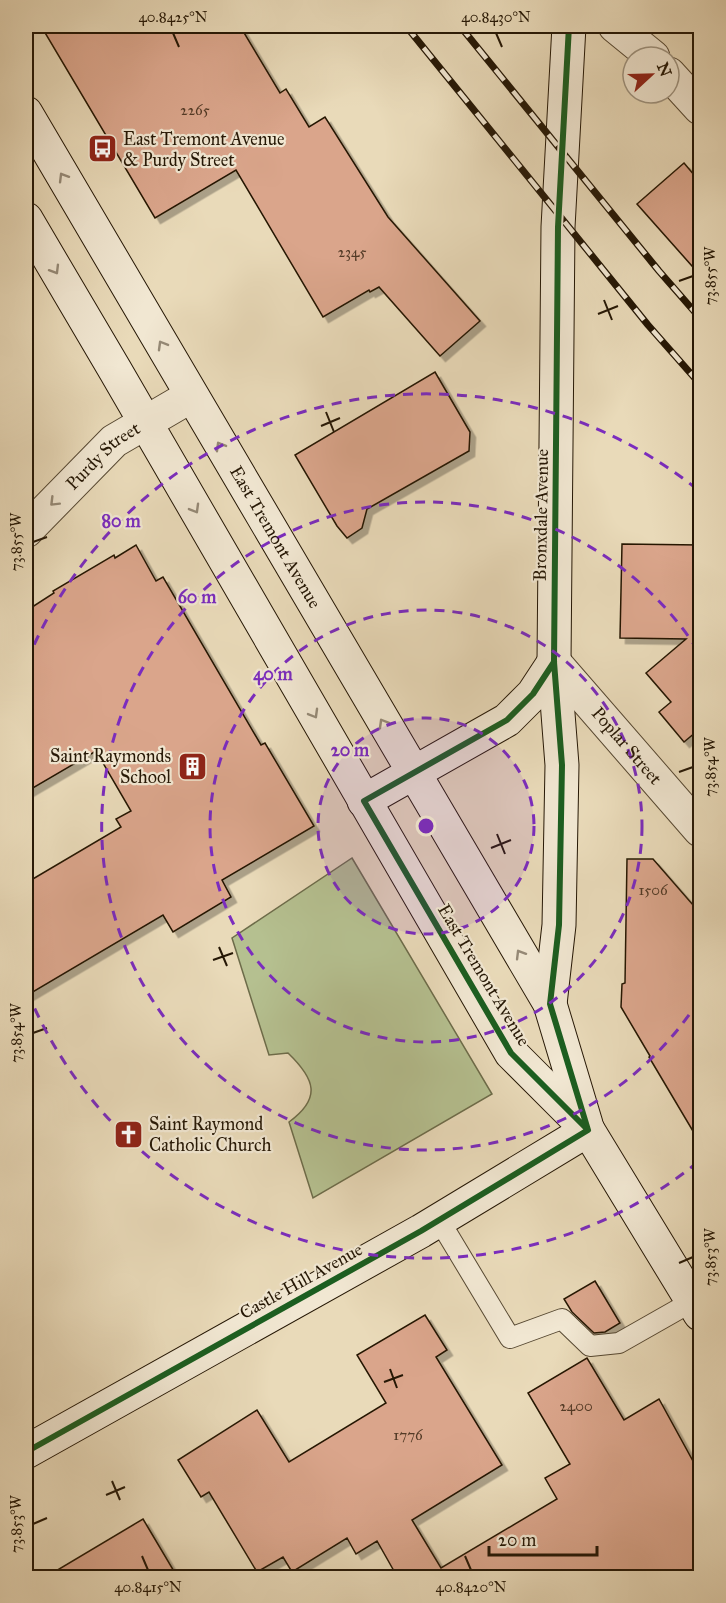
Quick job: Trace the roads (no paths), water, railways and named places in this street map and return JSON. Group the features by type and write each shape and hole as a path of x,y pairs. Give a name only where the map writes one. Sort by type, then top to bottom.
{"main road":[{"name":"Bronxdale Avenue","path":"550,1005 559,925 562,765 554,662 558,227 569,26"},
{"path":"615,26 638,45"},
{"path":"681,87 700,108"},
{"name":"East Tremont Avenue","path":"26,113 550,1005 588,1130"},
{"name":"East Tremont Avenue","path":"26,219 511,1053 588,1130 697,1308"},
{"name":"Purdy Street","path":"26,531 114,441 191,396"},
{"path":"364,801 507,720 533,694 554,662"},
{"name":"Poplar Street","path":"554,662 700,830"},
{"name":"Castle Hill Avenue","path":"26,1452 439,1220 588,1130"}],"lane":[{"path":"439,1220 510,1338 562,1319 590,1346 619,1343 697,1308"}],"railway":[{"path":"406,26 648,325 700,384"},
{"path":"460,26 659,271 700,318"}],"place":[{"name":"East Tremont Avenue & Purdy Street","path":"102,149"},
{"name":"Saint Raymonds School","path":"192,766"},
{"name":"Saint Raymond Catholic Church","path":"128,1134"}]}
